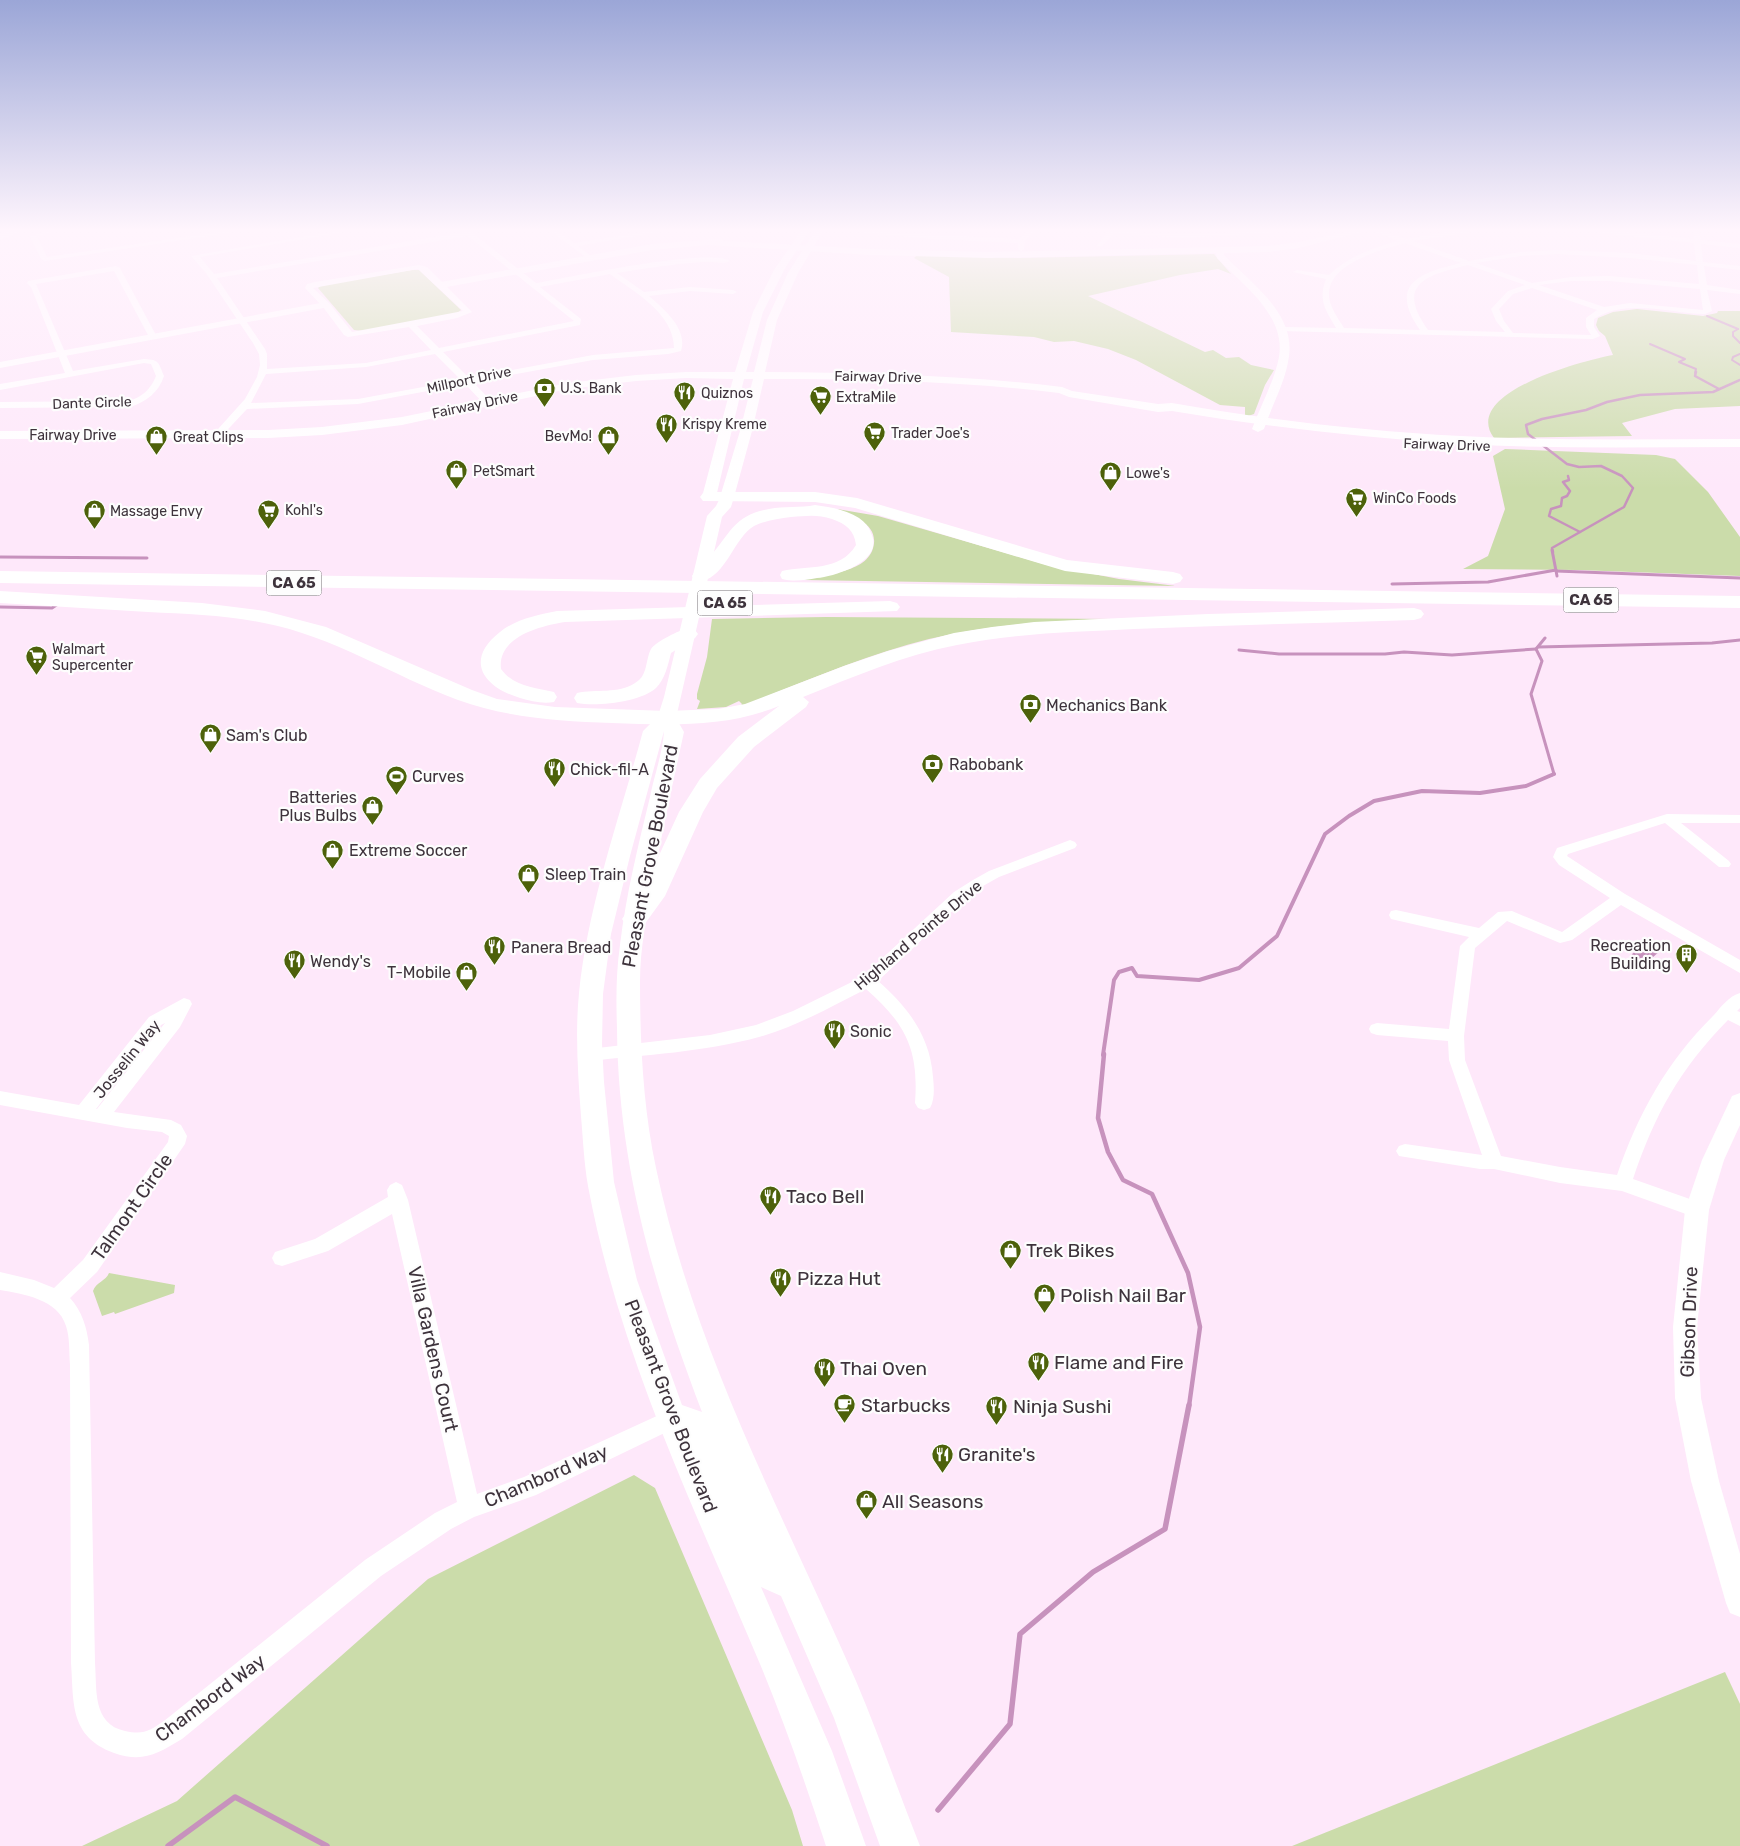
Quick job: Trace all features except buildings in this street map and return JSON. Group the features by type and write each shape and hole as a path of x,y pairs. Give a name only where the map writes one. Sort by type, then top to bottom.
{"highway":[{"path":"716,505 815,497 857,502 1033,557 1096,570 1446,605"},
{"path":"589,586 623,581 802,574 834,569 848,563 863,550 864,535 858,526 840,516 813,510 716,505"},
{"path":"709,564 737,532 753,520 780,512 813,510"},
{"name":"CA 65","path":"0,577 589,586 1446,605 1740,617"},
{"path":"0,595 202,609 265,617 319,630 464,695 494,705 555,714 669,709"},
{"name":"CA 65","path":"0,595 933,606 1446,605 1740,602"},
{"path":"933,606 565,616 539,621 517,630 500,642 491,656 491,669 494,676 508,688 529,695 585,698 718,716 750,710 874,662 954,639 1034,628 1208,620 1446,605"},
{"path":"585,698 626,693 648,683 657,668 661,650 688,634"},
{"path":"635,919 656,890 664,868 691,812 708,784 728,760 767,724 790,707 826,686 874,662"}],"main road":[{"name":"Pleasant Grove Boulevard","path":"756,317 738,378 716,505 709,564 688,634 669,709 653,731 602,919 592,983 590,1055 595,1146 608,1223 631,1308 672,1419 796,1706 846,1846"},
{"name":"Pleasant Grove Boulevard","path":"716,505 746,431 773,317"},
{"name":"Fairway Drive","path":"0,438 79,435 276,440 344,434 414,424 489,405 596,388 738,378 878,376 966,380 1065,392 1158,408 1164,413 1259,426 1515,444 1740,443"},
{"name":"Fairway Drive","path":"758,378 916,384 1015,391"},
{"path":"966,380 1001,386 1015,391 1023,388 1065,392"},
{"name":"Fairway Drive","path":"0,438 216,437"},
{"name":"Fairway Drive","path":"1562,444 1740,451"},
{"name":"Pleasant Grove Boulevard","path":"669,709 674,732 635,919 628,979 628,1051 636,1136 641,1166 656,1237 672,1292 713,1401 837,1680 900,1846"},
{"path":"672,1419 687,1420 695,1425 702,1434 761,1565 771,1574 794,1584"}],"street":[{"name":"Dante Circle","path":"46,317 70,374"},
{"name":"Dante Circle","path":"143,317 153,337"},
{"path":"216,437 255,390 264,372 262,352 238,317"},
{"path":"0,365 261,317"},
{"path":"336,317 351,335 447,317"},
{"path":"264,372 353,367 577,323 578,321 573,317"},
{"name":"Millport Drive","path":"242,406 350,402 392,396 565,360 609,355 668,352 678,349 680,346 676,333 667,317"},
{"path":"1259,426 1286,346 1283,329 1274,317"},
{"path":"1335,317 1342,330"},
{"path":"1414,317 1425,332"},
{"path":"1498,317 1511,334"},
{"path":"1283,329 1593,337 1596,336 1590,327 1591,317"},
{"path":"411,324 489,405"},
{"name":"Dante Circle","path":"0,387 144,361 154,362 160,376 157,384 144,398 132,404 0,405"},
{"path":"1667,818 1724,864"},
{"path":"1740,819 1667,818 1562,851 1560,856 1564,862 1620,898 1740,967"},
{"name":"Highland Pointe Drive","path":"590,1055 710,1041 758,1031 807,1012 868,980 959,896 978,883 994,874 1070,845"},
{"path":"1494,1162 1457,1060 1456,1036 1468,946 1503,916 1512,916 1560,938 1567,936 1620,898"},
{"path":"1396,915 1481,934"},
{"path":"868,980 901,1011 920,1042 925,1068 924,1103"},
{"name":"Josselin Way","path":"184,1004 174,1023 92,1115 155,1021 184,1004"},
{"path":"1624,1183 1638,1138 1666,1084 1687,1054 1736,1008"},
{"path":"1378,1028 1456,1036"},
{"name":"Talmont Circle","path":"0,1098 92,1115 166,1125 175,1130 178,1136 176,1144 90,1266 56,1299"},
{"name":"Gibson Drive","path":"1740,1102 1713,1160 1697,1210 1685,1327 1688,1398 1705,1481 1740,1604"},
{"path":"1405,1151 1480,1162 1494,1162 1560,1175 1624,1183 1697,1210"},
{"name":"Villa Gardens Court","path":"282,1258 322,1245 357,1226 398,1195 469,1508"},
{"path":"0,1281 29,1286 56,1299"},
{"name":"Chambord Way","path":"56,1299 75,1323 78,1335 84,1663 87,1707 95,1729 109,1739 129,1744 149,1745 173,1730 373,1568 443,1521 469,1508 528,1488 672,1419"}],"green space":[{"path":"343,317 436,317 364,331 354,330"},
{"path":"950,317 1132,317 1205,352 1213,350 1226,358 1239,357 1251,365 1274,370 1265,385 1254,414 1245,417 1245,407 1220,405 1136,360 1108,349 1074,341 1054,342 1034,337 951,332"},
{"path":"1740,317 1740,406 1675,409 1622,423 1632,436 1494,438 1488,421 1494,406 1510,393 1531,381 1555,371 1613,355 1605,336 1596,325 1598,318"},
{"path":"1505,449 1656,455 1675,459 1708,492 1740,537 1740,576 1578,570 1463,569 1488,556 1505,509 1493,456"},
{"path":"837,509 878,516 1047,565 1119,579 1176,586 804,580 856,566 865,561 871,553 874,536 871,530 862,521"},
{"path":"826,617 1114,619 1021,624 952,634 881,653 740,707 742,704 739,701 726,707 697,709 700,701 697,699 697,694 707,657 712,619"},
{"path":"109,1273 175,1285 174,1293 115,1314 114,1312 102,1316 93,1291"},
{"path":"634,1475 655,1488 792,1810 803,1846 82,1846 177,1801 428,1579"},
{"path":"1725,1672 1740,1704 1740,1846 1292,1846"}],"shaded area":[{"path":"1648,946 1660,951 1637,971 1628,965 1630,964 1627,962 1633,953"}],"waterway":[{"path":"1710,317 1738,329 1733,332 1733,336 1740,343"},
{"path":"1650,344 1685,359 1679,362 1696,369 1695,373"},
{"path":"1740,354 1733,357 1732,360 1740,365"},
{"path":"1696,372 1695,376 1719,389"},
{"path":"1553,552 1552,548 1624,507 1633,488 1622,476 1601,466 1579,467 1567,464 1528,434 1526,425 1542,419 1586,410 1607,402 1640,395 1713,392 1740,380"},
{"path":"1568,476 1569,480 1563,482 1570,491 1567,496 1562,498 1561,506 1551,509 1549,516 1580,532"},
{"path":"1552,550 1556,570"},
{"path":"0,557 147,558"},
{"path":"1392,584 1488,582 1556,570"},
{"path":"1556,571 1740,578"},
{"path":"1556,571 1557,576"},
{"path":"0,607 52,608 58,604"},
{"path":"1536,649 1545,638"},
{"path":"1538,647 1712,643 1740,640"},
{"path":"1239,650 1279,654 1385,654 1404,652 1452,655 1536,649"},
{"path":"1536,649 1542,661 1531,694 1554,774"},
{"path":"1103,1055 1114,980 1119,972 1132,968 1137,976 1199,980 1239,968 1277,936 1325,834 1349,816 1374,801 1422,791 1480,793 1526,786 1554,774"},
{"path":"1104,1054 1098,1118 1108,1152 1123,1180 1152,1194 1188,1273 1200,1327 1189,1406"},
{"path":"938,1810 1010,1724 1020,1634 1093,1572 1165,1529 1189,1405"},
{"path":"168,1846 235,1797 327,1846"}],"place":[{"name":"U.S. Bank","path":"544,407"},
{"name":"Quiznos","path":"685,412"},
{"name":"ExtraMile","path":"820,416"},
{"name":"Krispy Kreme","path":"666,443"},
{"name":"Trader Joe's","path":"875,452"},
{"name":"BevMo!","path":"608,455"},
{"name":"Great Clips","path":"157,456"},
{"name":"PetSmart","path":"457,490"},
{"name":"Lowe's","path":"1110,492"},
{"name":"WinCo Foods","path":"1357,517"},
{"name":"Kohl's","path":"269,529"},
{"name":"Massage Envy","path":"94,530"},
{"name":"Walmart Supercenter","path":"36,676"},
{"name":"Mechanics Bank","path":"1030,724"},
{"name":"Sam's Club","path":"210,754"},
{"name":"Rabobank","path":"933,783"},
{"name":"Chick-fil-A","path":"554,788"},
{"name":"Curves","path":"396,795"},
{"name":"Batteries Plus Bulbs","path":"373,825"},
{"name":"Extreme Soccer","path":"333,869"},
{"name":"Sleep Train","path":"529,893"},
{"name":"Panera Bread","path":"495,966"},
{"name":"Recreation Building","path":"1687,973"},
{"name":"Wendy's","path":"294,980"},
{"name":"T-Mobile","path":"467,991"},
{"name":"Sonic","path":"834,1050"},
{"name":"Taco Bell","path":"770,1215"},
{"name":"Trek Bikes","path":"1010,1269"},
{"name":"Pizza Hut","path":"781,1297"},
{"name":"Polish Nail Bar","path":"1044,1314"},
{"name":"Flame and Fire","path":"1038,1381"},
{"name":"Thai Oven","path":"824,1387"},
{"name":"Starbucks","path":"845,1424"},
{"name":"Ninja Sushi","path":"997,1425"},
{"name":"Granite's","path":"942,1473"},
{"name":"All Seasons","path":"866,1520"}]}
